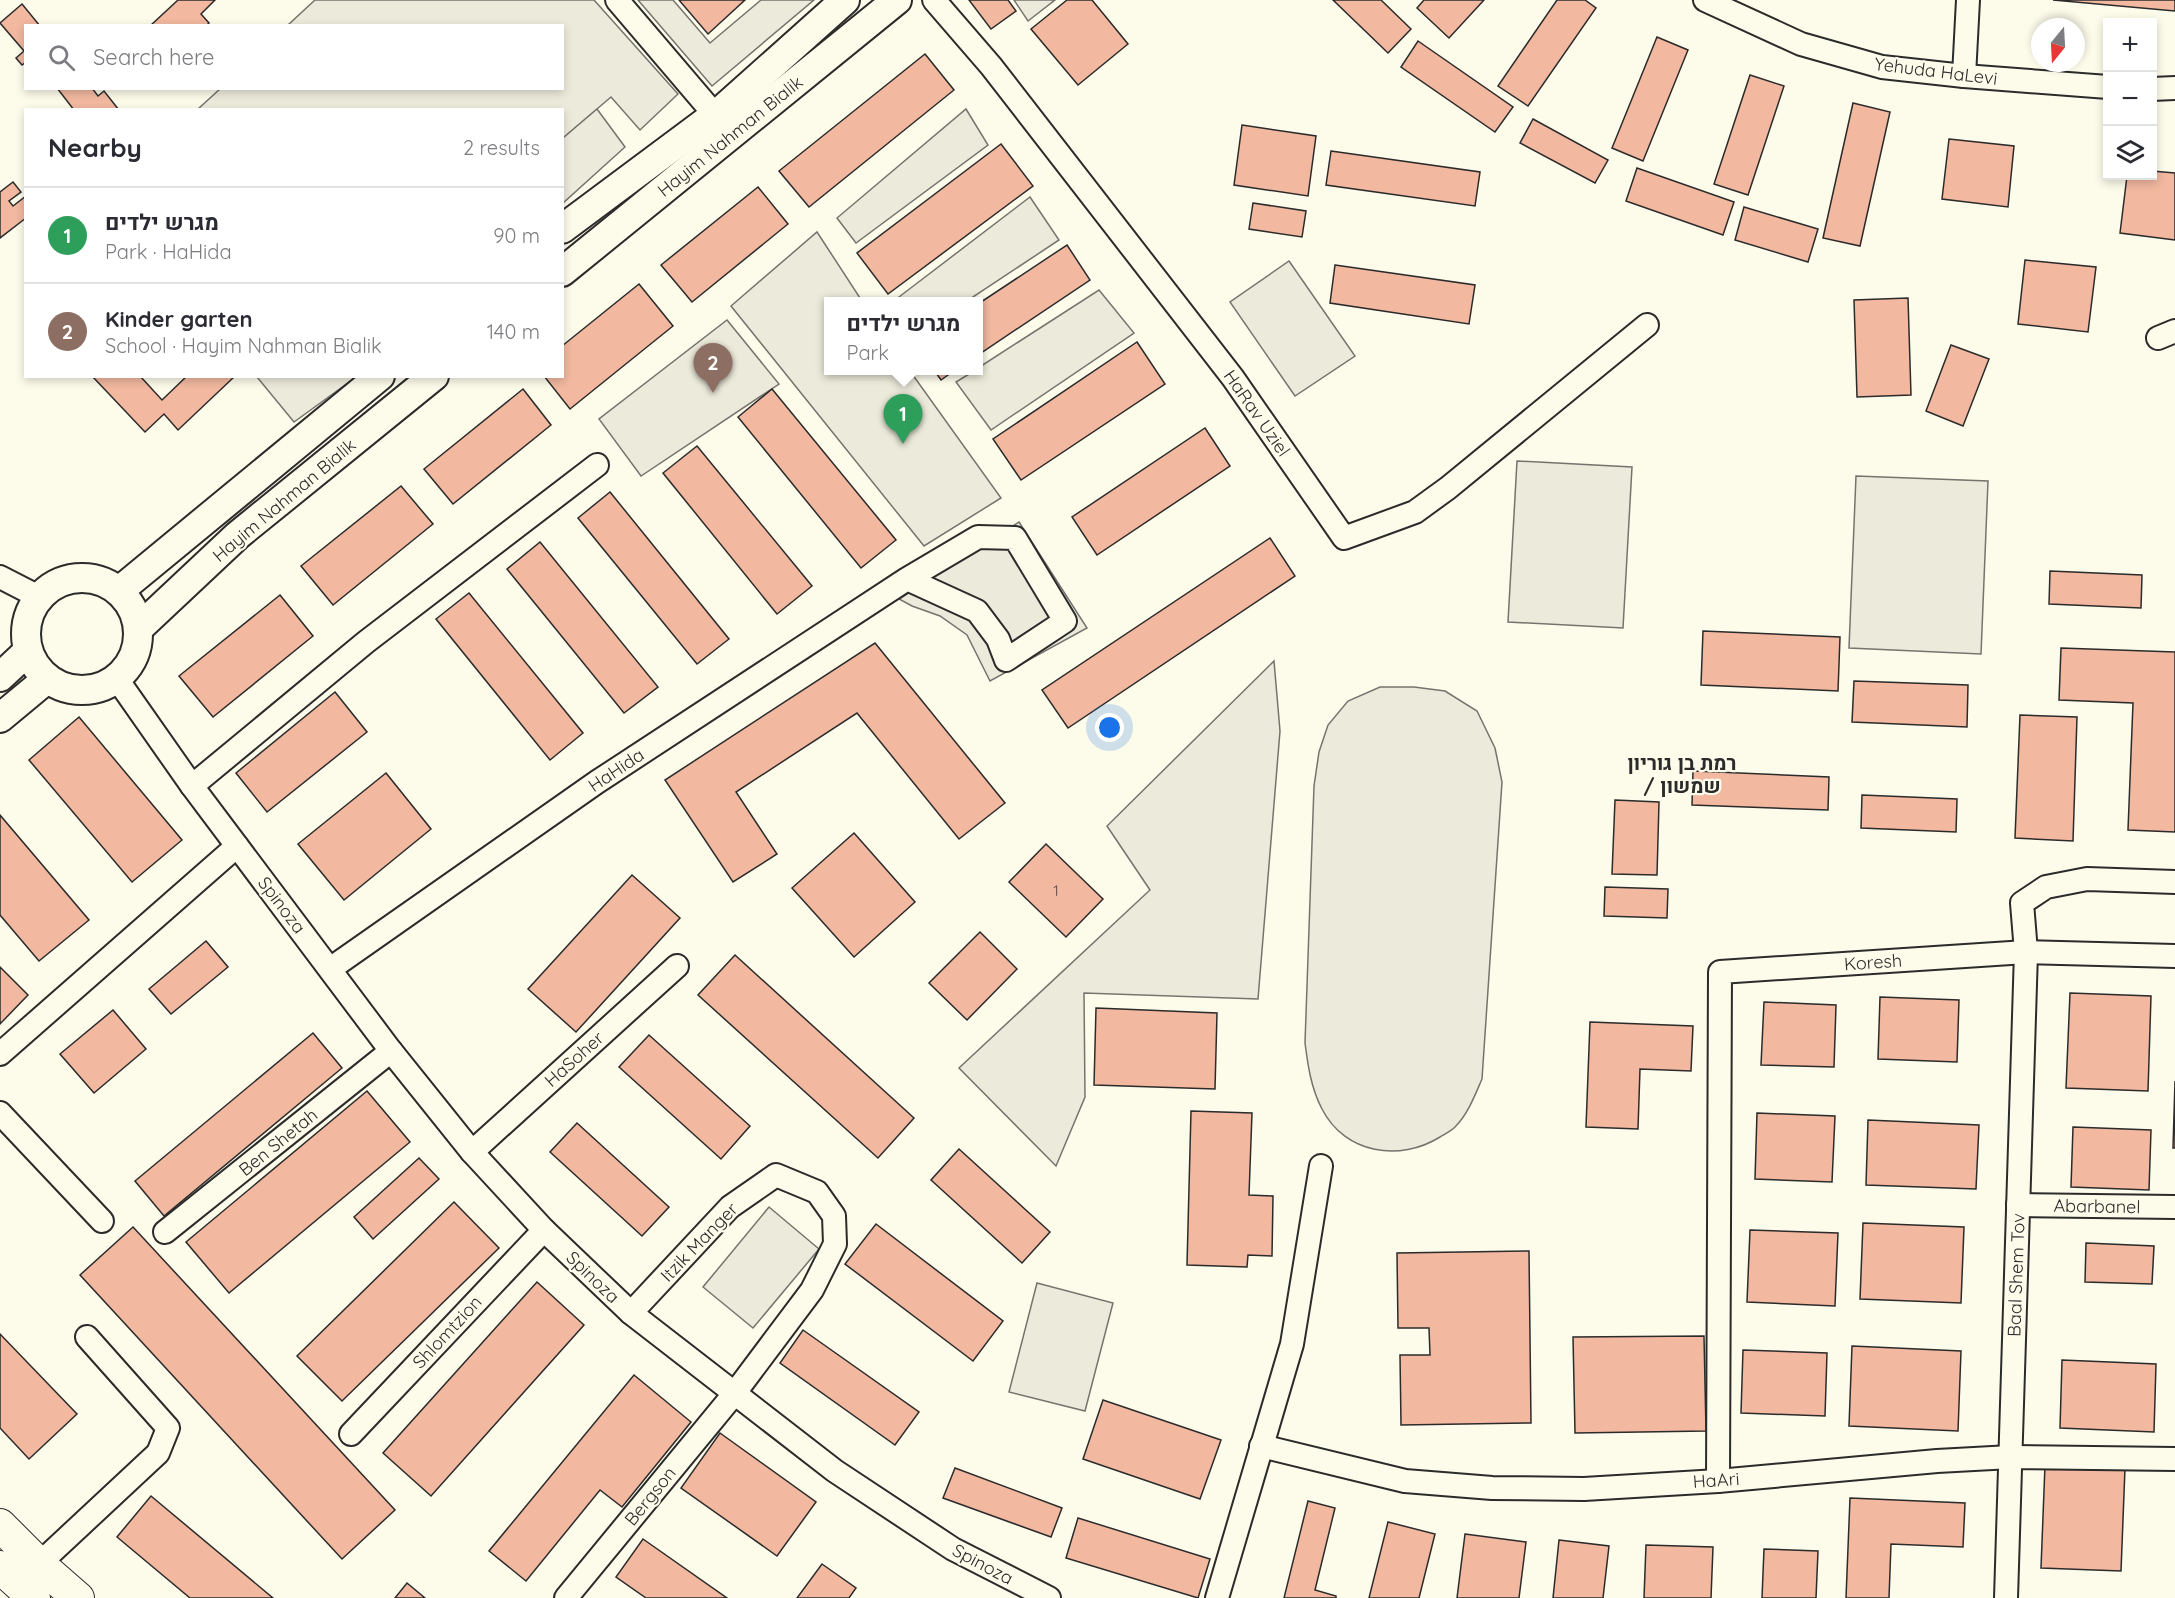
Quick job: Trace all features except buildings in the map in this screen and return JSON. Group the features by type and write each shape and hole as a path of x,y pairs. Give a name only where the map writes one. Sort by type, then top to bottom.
{"main road":[{"path":"0,1526 78,1598"},
{"path":"0,1567 34,1598"}],"street":[{"path":"617,0 715,115"},
{"name":"Hayim Nahman Bialik","path":"564,228 715,115 845,0"},
{"name":"Hayim Nahman Bialik","path":"564,270 897,0"},
{"name":"HaRav Uziel","path":"934,0 998,75 1233,378 1344,538 1415,512 1448,488 1647,326"},
{"name":"Yehuda HaLevi","path":"1705,0 1813,47 1882,67 2103,87"},
{"path":"1964,76 1968,0"},
{"path":"2157,89 2175,88"},
{"name":"Hayim Nahman Bialik","path":"119,591 378,378"},
{"name":"Hayim Nahman Bialik","path":"139,628 238,535 432,378"},
{"path":"192,786 366,642 597,465"},
{"name":"HaHida","path":"330,969 597,782 907,579 978,537 1015,538 1065,621 1006,660 998,639 977,611 907,579"},
{"path":"0,577 39,597"},
{"path":"87,578 104,582 119,591 136,614 139,628 138,647 130,665 117,679 100,688 82,691 63,688 47,679 35,666 27,651 25,632 29,613 39,597 53,585 69,579 87,578"},
{"path":"0,676 27,651"},
{"path":"0,718 47,679"},
{"name":"Spinoza","path":"117,679 192,786 392,1051 472,1152 544,1230 631,1313 835,1472 953,1549 1048,1598"},
{"path":"0,1054 237,846"},
{"name":"Baal Shem Tov","path":"2006,1598 2026,952 2022,903 2046,887 2087,879 2175,882"},
{"path":"2026,952 2175,956"},
{"name":"Koresh","path":"1718,1481 1720,972 2026,952"},
{"name":"HaSoher","path":"472,1152 677,966"},
{"name":"Ben Shetah","path":"165,1232 392,1051"},
{"path":"0,1113 102,1221"},
{"path":"1217,1598 1292,1344 1321,1166"},
{"name":"Itzik Manger","path":"631,1313 730,1207 776,1175 817,1192 834,1216 835,1244 812,1290 734,1394"},
{"name":"Abarbanel","path":"2018,1205 2175,1207"},
{"name":"Shlomtzion","path":"351,1434 544,1230"},
{"path":"39,1564 158,1453 168,1428 87,1337"},
{"name":"Bergson","path":"566,1598 734,1394"},
{"name":"HaAri","path":"1261,1446 1405,1481 1492,1488 1584,1489 1718,1481 1937,1461 2011,1457 2175,1459"}],"shaded area":[{"path":"315,0 594,0 678,94 640,130 611,97 564,137 564,108 199,108 219,90 564,90 564,24 289,24"},
{"path":"638,0 673,0 710,43 761,0 814,0 712,86"},
{"path":"1014,0 1055,0 1028,21"},
{"path":"597,109 625,147 564,202 564,137"},
{"path":"966,109 988,145 856,243 837,218"},
{"path":"1030,197 1059,240 973,297 899,297"},
{"path":"817,232 859,297 824,297 824,375 913,375 1001,498 924,546 731,306"},
{"path":"1289,261 1355,356 1295,396 1230,302"},
{"path":"1099,290 1134,333 991,430 956,382 967,375 983,375 983,365"},
{"path":"727,320 779,384 641,476 599,419"},
{"path":"258,378 355,378 294,422"},
{"path":"1517,461 1632,467 1623,628 1508,622"},
{"path":"1856,476 1988,481 1981,654 1849,648"},
{"path":"1019,522 1087,628 990,681 967,635 940,616 899,599"},
{"path":"1274,661 1280,731 1258,999 1084,993 1085,1097 1056,1166 959,1068 1150,890 1107,826"},
{"path":"1380,687 1414,687 1445,691 1477,711 1495,748 1502,782 1482,1079 1460,1122 1453,1128 1424,1145 1408,1150 1391,1151 1359,1144 1345,1136 1332,1124 1315,1093 1305,1043 1314,786 1319,752 1328,725 1348,701"},
{"path":"769,1207 819,1249 753,1328 703,1287"},
{"path":"1037,1283 1113,1303 1085,1411 1009,1392"}],"place":[{"name":"Kinder garten","path":"713,393"},
{"name":"מגרש ילדים","path":"903,444"}],"district":[{"name":"רמת בן גוריון / שמשון","path":"1682,774"}]}
